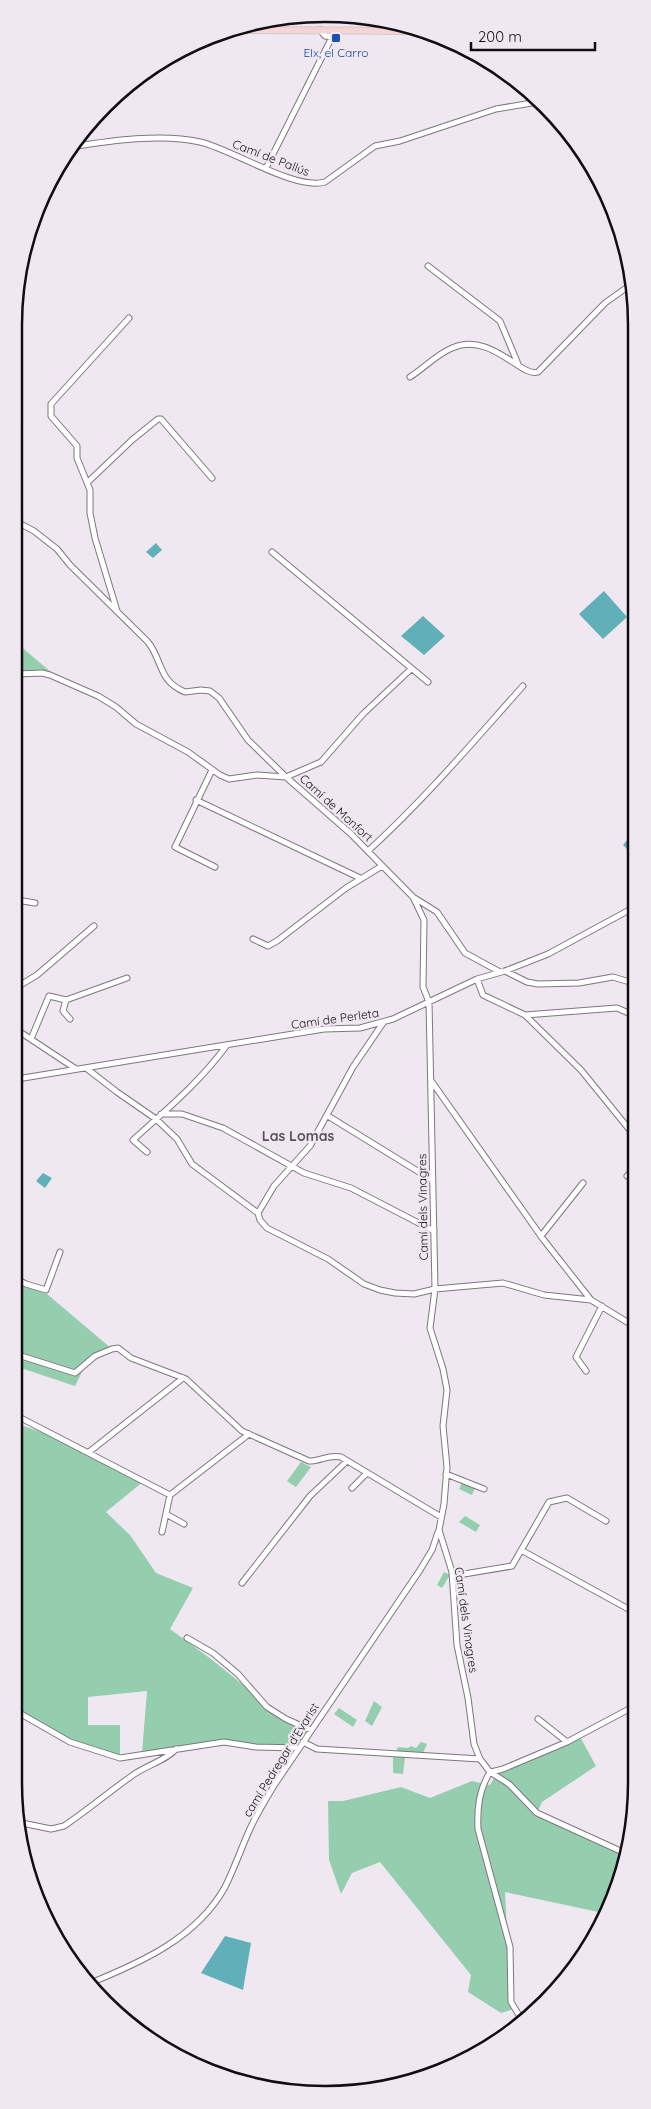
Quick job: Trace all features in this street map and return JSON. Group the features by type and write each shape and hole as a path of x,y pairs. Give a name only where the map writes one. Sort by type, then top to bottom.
{"main road":[{"path":"272,27 384,28"},
{"path":"258,30 396,31"}],"street":[{"path":"320,30 325,36 332,37"},
{"path":"266,168 332,37 340,31"},
{"name":"Camí de Pallús","path":"82,146 115,140 181,140 200,142 308,183 318,184 331,178 375,146 400,140 496,109 531,103"},
{"path":"428,266 500,320 518,364"},
{"path":"410,378 442,353 463,344 488,347 530,372 538,372 610,299 626,288"},
{"path":"117,612 95,538 90,513 90,490 76,458 77,446 51,416 51,404 129,318"},
{"path":"88,482 131,441 158,419 161,419 212,478"},
{"path":"22,524 34,530 57,549 70,565 154,649 164,676 169,682 185,692 210,691 219,698 248,740 286,777 321,762 363,714 411,669"},
{"path":"272,552 428,682"},
{"name":"Camí de Monfort","path":"22,674 42,673 50,675 98,696 116,707 136,724 188,752 212,770 229,778 257,775 286,777 350,832 413,897 438,912 465,953 521,980 538,984 579,983 614,977 628,981"},
{"path":"368,851 444,774 523,686"},
{"path":"212,770 175,847 215,867"},
{"path":"196,800 360,878"},
{"path":"253,939 268,946 271,945 360,878 382,866"},
{"name":"Camí dels Vinagres","path":"413,897 424,920 423,987 429,1002 435,1289 430,1328 443,1369 447,1390 443,1426 446,1474 439,1530 452,1576 457,1645 468,1698 474,1744 480,1759 490,1772 509,1784 537,1813 621,1851"},
{"path":"22,901 35,903"},
{"name":"Camí de Perleta","path":"22,1078 324,1029 360,1028 383,1023 477,979 503,972 548,954 628,911"},
{"path":"22,985 38,975 94,926"},
{"path":"31,1039 49,996 66,1000 128,978"},
{"path":"477,979 483,995 525,1015 581,1070 628,1128"},
{"path":"66,1000 63,1011 70,1019"},
{"path":"525,1015 617,1008 628,1013"},
{"path":"258,1213 274,1186 310,1146 353,1067 383,1023"},
{"path":"22,1033 77,1069"},
{"path":"147,1152 133,1140 193,1086 227,1046"},
{"path":"86,1068 116,1092 158,1117 177,1139 192,1164 258,1213 260,1220 271,1231 328,1259 364,1284 395,1293 414,1294 435,1289 503,1282 544,1295 591,1300 628,1322"},
{"path":"432,1081 541,1236 591,1300"},
{"path":"158,1117 182,1114 223,1128 304,1172 351,1188 434,1231"},
{"path":"328,1116 432,1180"},
{"path":"541,1236 583,1183"},
{"path":"22,1282 46,1290 60,1252"},
{"path":"586,1371 576,1357 602,1306"},
{"path":"22,1356 75,1373 95,1356 112,1348 118,1348 131,1358 191,1382 234,1425 249,1434 267,1440 310,1461 317,1461 330,1456 341,1457 441,1517"},
{"path":"89,1452 183,1378"},
{"path":"22,1418 170,1495"},
{"path":"162,1532 170,1495 249,1434"},
{"path":"242,1583 310,1496 347,1461"},
{"path":"352,1488 367,1473"},
{"path":"446,1474 484,1489"},
{"path":"452,1576 512,1566 549,1502 567,1498 606,1521"},
{"path":"166,1514 184,1524"},
{"name":"camí Pedregar d'Evarist","path":"96,1980 167,1946 183,1937 197,1924 224,1888 254,1821 299,1748 424,1564 434,1546 439,1530"},
{"path":"521,1550 628,1609"},
{"path":"187,1638 213,1653 238,1674 267,1707 286,1720 311,1730"},
{"path":"519,2016 511,2002 510,1947 478,1829 477,1811 479,1796 490,1772 503,1769 567,1742 628,1710"},
{"path":"22,1715 70,1742 120,1758 224,1742 256,1747 299,1748"},
{"path":"538,1719 567,1742"},
{"path":"303,1742 317,1749 480,1759"},
{"path":"25,1824 51,1829 64,1826 134,1774 153,1762 170,1756 176,1748"}],"green space":[{"path":"22,647 52,673 22,671"},
{"path":"22,1286 47,1294 112,1349 95,1354 75,1386 22,1368"},
{"path":"22,1425 70,1442 144,1481 106,1512 130,1535 156,1573 193,1588 170,1629 286,1719 311,1730 296,1748 224,1742 142,1753 147,1691 88,1697 88,1725 120,1725 120,1758 70,1742 22,1715"},
{"path":"301,1462 311,1467 296,1487 287,1481"},
{"path":"462,1483 475,1488 472,1495 459,1489"},
{"path":"465,1516 480,1525 476,1532 459,1522"},
{"path":"444,1572 450,1575 442,1588 437,1585"},
{"path":"374,1701 382,1707 372,1726 365,1721"},
{"path":"339,1708 357,1720 353,1727 334,1714"},
{"path":"579,1735 596,1766 542,1802 537,1813 621,1852 612,1881 599,1912 505,1892 511,2010 501,2013 468,1992 471,1975 380,1862 352,1873 341,1894 329,1860 328,1801 343,1801 401,1787 430,1798 472,1781 490,1785 496,1775"},
{"path":"421,1742 427,1744 423,1753 396,1751 398,1747 408,1748 411,1746 416,1748"},
{"path":"393,1757 405,1757 403,1774 393,1773"}],"water":[{"path":"156,543 162,550 153,558 146,552"},
{"path":"604,591 627,617 603,639 579,614"},
{"path":"423,616 445,636 424,655 401,636"},
{"path":"628,839 628,850 623,845"},
{"path":"43,1173 52,1178 45,1188 36,1181"},
{"path":"225,1936 251,1943 243,1990 201,1973"}],"place":[{"name":"Elx, el Carro","path":"336,38"}],"district":[{"name":"Las Lomas","path":"298,1136"}]}
